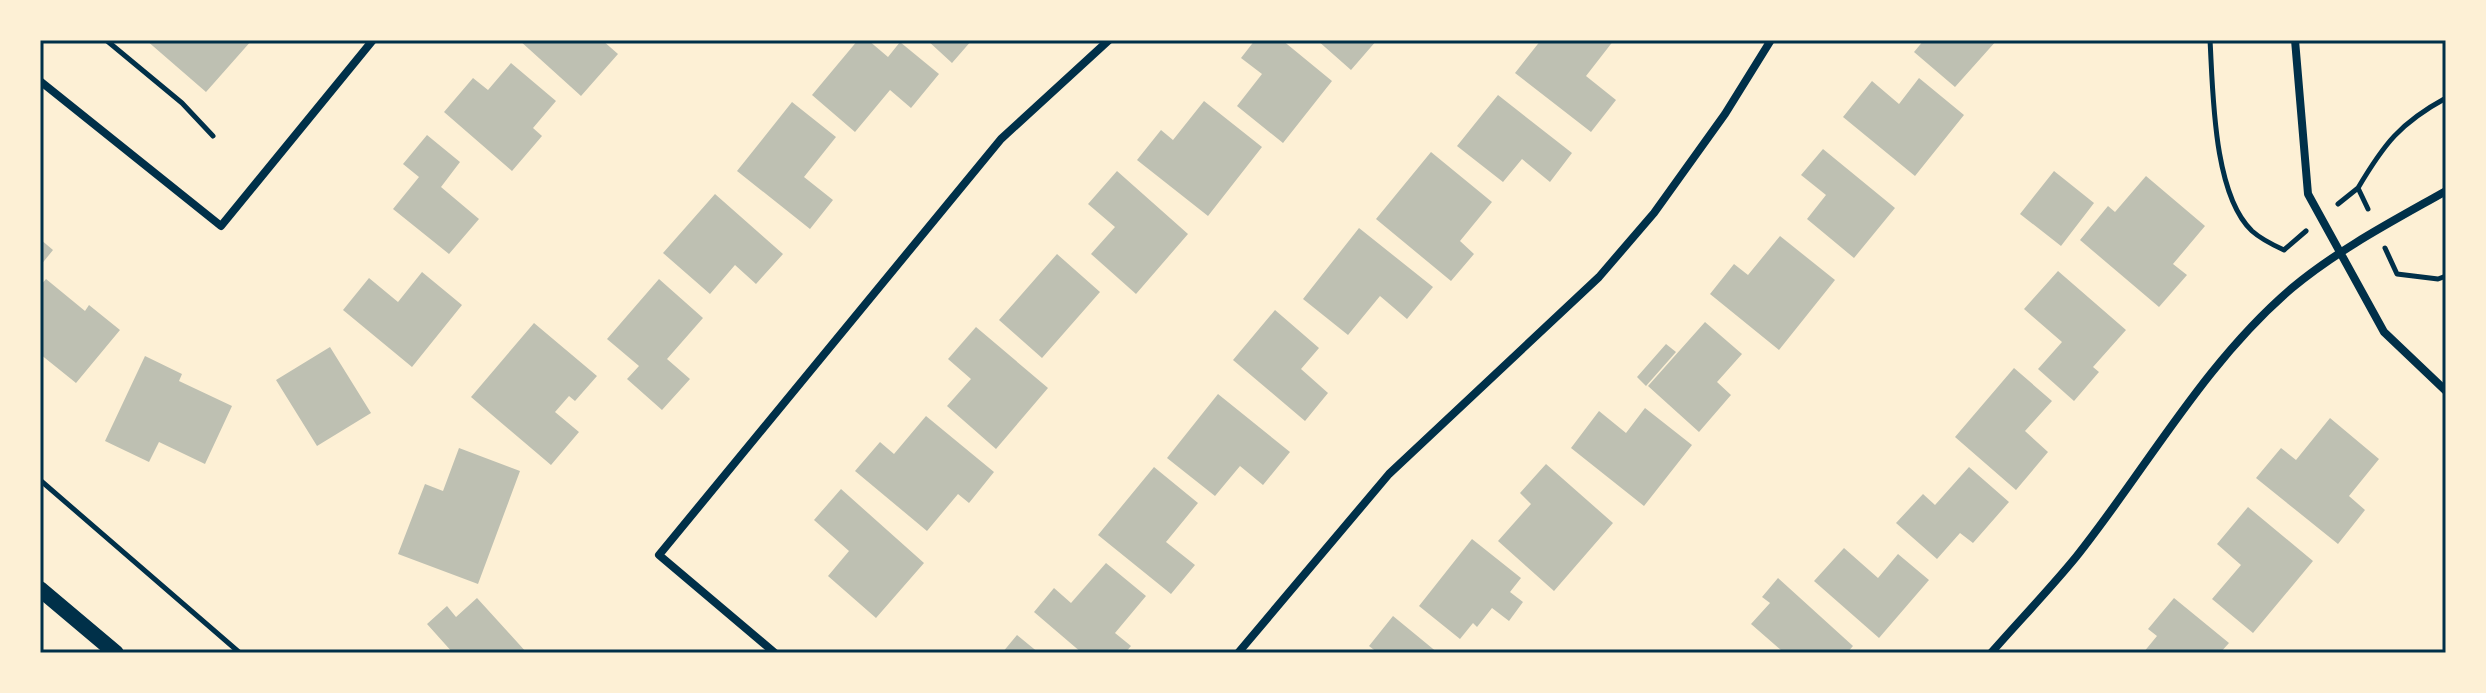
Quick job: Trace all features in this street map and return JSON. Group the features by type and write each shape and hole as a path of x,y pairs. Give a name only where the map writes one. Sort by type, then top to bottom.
{"main road":[{"path":"40,589 116,653"}],"street":[{"path":"40,81 221,226 373,40"},
{"path":"775,653 659,555 1001,139 1109,40"},
{"path":"1238,653 1389,474 1456,409 1528,347 1608,266 1654,213 1725,114 1771,40"},
{"path":"2295,40 2308,194 2384,332 2446,391"},
{"path":"1991,653 2076,557 2158,442 2246,333 2291,289 2338,253 2446,191"}],"path":[{"path":"106,40 182,103 213,136"},
{"path":"2210,40 2217,143 2233,196 2250,229 2284,250"},
{"path":"2358,188 2393,134 2415,115 2446,98"},
{"path":"2397,274 2438,279 2446,276"},
{"path":"40,480 240,653"}],"building":[{"path":"146,40 252,40 206,92"},
{"path":"519,40 602,40 618,54 581,96"},
{"path":"858,40 868,40 888,57 900,42 939,74 911,108 890,90 855,132 812,95"},
{"path":"927,40 972,40 952,63"},
{"path":"1255,40 1282,40 1332,81 1283,143 1237,106 1262,74 1241,58"},
{"path":"1317,40 1377,40 1351,70"},
{"path":"1541,40 1614,40 1586,76 1616,100 1591,132 1515,73"},
{"path":"1924,40 1997,40 1955,87 1914,52"},
{"path":"511,63 556,101 533,128 542,136 512,171 444,112 473,78 488,90"},
{"path":"1919,78 1964,115 1915,176 1843,117 1872,81 1899,104"},
{"path":"1498,95 1572,153 1550,182 1522,159 1503,182 1457,146"},
{"path":"1204,101 1262,147 1208,216 1137,160 1161,130 1173,140"},
{"path":"792,102 836,137 804,177 833,200 810,229 737,171"},
{"path":"427,135 460,162 441,187 479,219 449,254 393,209 419,177 403,164"},
{"path":"1823,149 1895,208 1854,258 1807,219 1826,195 1801,175"},
{"path":"1431,152 1492,202 1460,241 1474,254 1451,281 1376,219"},
{"path":"1117,171 1188,234 1136,294 1091,254 1115,227 1088,204"},
{"path":"2054,171 2094,203 2061,246 2020,214"},
{"path":"2146,176 2205,226 2173,264 2187,275 2159,307 2080,240 2108,206 2115,212"},
{"path":"715,194 783,254 756,284 735,265 710,294 663,253"},
{"path":"1359,228 1433,287 1407,319 1380,296 1348,335 1303,299"},
{"path":"1780,236 1835,280 1779,350 1710,294 1734,264 1748,275"},
{"path":"40,239 53,250 40,266"},
{"path":"1057,254 1100,292 1042,358 999,320"},
{"path":"2058,271 2126,330 2093,367 2099,372 2074,401 2038,369 2062,342 2024,309"},
{"path":"422,272 462,305 412,367 343,310 369,278 398,302"},
{"path":"46,279 85,311 89,305 120,330 76,383 40,354 40,286"},
{"path":"659,279 703,318 667,359 690,379 662,410 627,379 639,366 607,339"},
{"path":"1275,310 1319,348 1301,369 1328,393 1305,421 1233,360"},
{"path":"1705,322 1742,354 1717,382 1731,395 1699,432 1648,386"},
{"path":"534,323 597,376 575,401 569,396 555,412 579,432 551,465 471,397"},
{"path":"976,327 1048,388 996,449 947,406 971,379 948,359"},
{"path":"1666,344 1676,352 1646,386 1637,377"},
{"path":"330,347 371,413 317,446 276,380"},
{"path":"145,356 182,374 179,381 232,406 205,464 159,442 149,462 105,441"},
{"path":"2014,368 2052,401 2025,431 2048,452 2016,490 1955,437"},
{"path":"1218,394 1290,452 1263,485 1240,466 1215,496 1167,458"},
{"path":"1645,408 1692,445 1644,506 1571,448 1599,411 1626,433"},
{"path":"926,416 994,472 969,503 958,494 927,531 855,471 880,442 894,454"},
{"path":"2330,418 2379,459 2349,496 2365,510 2338,544 2256,478 2281,448 2296,460"},
{"path":"459,448 520,471 478,584 398,554 425,484 443,491"},
{"path":"1546,464 1613,523 1554,591 1498,541 1531,504 1520,493"},
{"path":"1154,467 1198,503 1166,542 1195,565 1171,594 1098,535"},
{"path":"1969,467 2009,502 1973,543 1960,533 1937,559 1896,523 1923,494 1935,505"},
{"path":"841,489 924,563 876,618 828,576 849,551 814,520"},
{"path":"2248,507 2313,561 2253,633 2212,599 2241,565 2217,544"},
{"path":"1472,539 1521,578 1510,592 1523,602 1509,621 1492,608 1477,627 1473,623 1460,639 1419,606"},
{"path":"1844,548 1878,578 1898,554 1929,580 1879,638 1814,581"},
{"path":"1106,563 1146,596 1115,633 1131,646 1125,653 1082,653 1034,612 1054,588 1071,603"},
{"path":"1778,578 1853,646 1847,653 1778,653 1781,650 1751,624 1770,603 1762,597"},
{"path":"477,598 527,653 453,653 427,624 447,606 456,617"},
{"path":"2174,598 2229,643 2220,653 2143,653 2157,636 2148,629"},
{"path":"1393,616 1438,653 1378,653 1369,646"},
{"path":"1017,635 1039,653 1002,653"}]}
